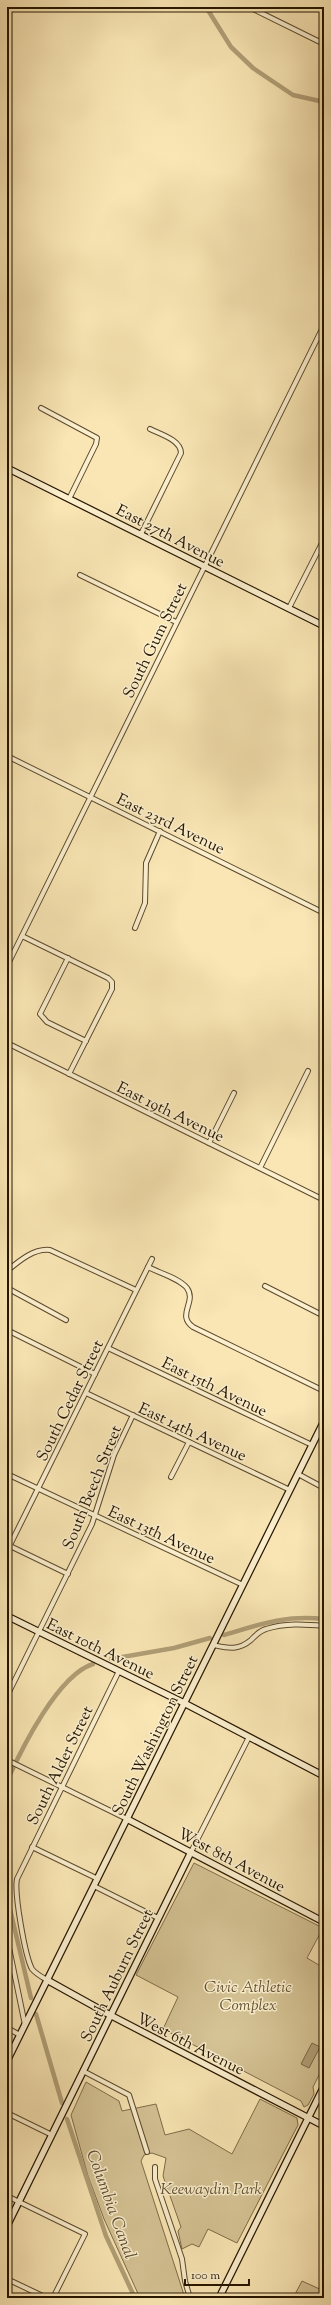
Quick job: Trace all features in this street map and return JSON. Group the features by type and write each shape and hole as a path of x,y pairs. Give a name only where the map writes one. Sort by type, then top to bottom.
{"main road":[{"name":"East 27th Avenue","path":"7,468 324,626"},
{"name":"South Washington Street","path":"7,2061 324,1421"},
{"name":"East 10th Avenue","path":"7,1616 184,1703 324,1776"},
{"name":"West 8th Avenue","path":"127,1819 324,1922"},
{"name":"South Auburn Street","path":"7,2226 191,1852"},
{"name":"West 6th Avenue","path":"47,1980 110,2015 324,2126"},
{"path":"219,2298 324,2086"}],"street":[{"path":"249,7 324,44"},
{"name":"South Gum Street","path":"7,966 324,325"},
{"path":"40,408 97,438 96,444 70,499"},
{"path":"141,534 181,453 181,449 176,443 150,429"},
{"path":"289,608 324,539"},
{"path":"80,575 176,622"},
{"name":"East 23rd Avenue","path":"7,756 324,913"},
{"path":"135,928 145,903 146,863 160,831"},
{"path":"22,936 108,978 112,982 112,989 69,1074"},
{"path":"68,958 42,1010 41,1017 86,1041"},
{"name":"East 19th Avenue","path":"7,1043 324,1200"},
{"path":"260,1168 308,1071"},
{"path":"209,1143 234,1093"},
{"path":"7,1271 18,1262 38,1250 50,1250 136,1290"},
{"name":"South Cedar Street","path":"7,1551 152,1259"},
{"path":"148,1267 182,1284 190,1292 190,1300 185,1314 190,1325 324,1391"},
{"path":"265,1286 324,1316"},
{"path":"7,1288 66,1320"},
{"path":"7,1330 95,1374"},
{"name":"East 15th Avenue","path":"108,1348 312,1445"},
{"name":"East 14th Avenue","path":"86,1393 290,1490"},
{"name":"South Beech Street","path":"7,1696 96,1516 114,1456 133,1415"},
{"path":"171,1477 188,1442"},
{"name":"East 13th Avenue","path":"7,1474 243,1585"},
{"path":"298,1474 324,1488"},
{"path":"10,1546 68,1574"},
{"path":"213,1645 231,1649 239,1648 260,1631 278,1626 301,1624 324,1626"},
{"name":"South Alder Street","path":"47,1980 35,1972 31,1966 17,1899 17,1879 119,1671"},
{"name":"South Auburn Street","path":"191,1852 249,1737"},
{"path":"7,1760 127,1819"},
{"path":"32,1847 98,1879"},
{"path":"94,1886 158,1918"},
{"path":"7,1938 25,2025"},
{"path":"7,2028 20,2035"},
{"path":"83,2071 129,2095 147,2152"},
{"path":"7,2113 52,2135"},
{"path":"156,2167 155,2179 182,2259 185,2281 190,2298"},
{"path":"7,2196 86,2234 54,2298"},
{"path":"7,2278 47,2298"}],"green space":[{"name":"Civic Athletic Complex","path":"194,1863 323,1928 307,1958 324,1968 324,2065 313,2087 314,2094 308,2105 304,2107 301,2101 163,2029 178,1997 136,1975"},
{"name":"Keewaydin Park","path":"86,2082 119,2101 122,2111 156,2104 165,2135 189,2129 232,2154 260,2099 297,2118 298,2125 237,2243 208,2229 199,2247 192,2244 182,2249 178,2231 181,2227 163,2176 166,2158 152,2153 144,2155 141,2161 185,2298 140,2298 104,2219 88,2176 71,2115"},
{"path":"302,2281 324,2291 324,2298 293,2298"}],"shaded area":[{"path":"312,2043 320,2047 309,2068 301,2064"}],"waterway":[{"name":"Columbia Canal","path":"206,7 231,47 253,68 293,95 324,102"},
{"name":"Columbia Canal","path":"224,1635 285,1619 324,1619"},
{"name":"Columbia Canal","path":"111,1659 174,1648 210,1638"},
{"name":"Columbia Canal","path":"7,1781 42,1714 54,1697 67,1682 80,1671 93,1664"},
{"name":"Columbia Canal","path":"7,1866 9,1905 31,1998"},
{"name":"Columbia Canal","path":"36,2014 62,2103"},
{"name":"Columbia Canal","path":"67,2119 106,2236 135,2298"}]}
